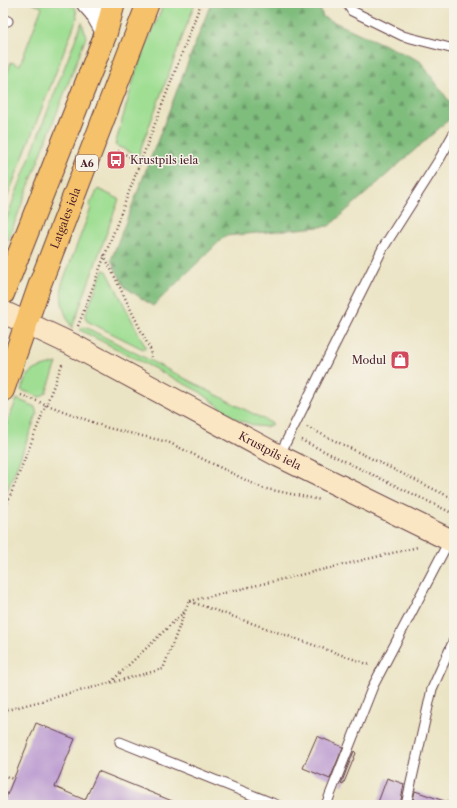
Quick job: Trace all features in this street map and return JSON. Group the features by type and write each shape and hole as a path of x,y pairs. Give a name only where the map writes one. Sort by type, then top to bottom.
{"highway":[{"path":"3,294 106,33 114,3"},
{"name":"Latgales iela","path":"11,392 26,323 148,3"}],"street":[{"path":"86,3 94,12 106,33"},
{"name":"Krustpils iela","path":"3,312 71,344 279,456 357,495 453,538"}],"lane":[{"path":"347,3 352,11 403,36 454,49"},
{"path":"279,456 383,248 439,160 454,133"},
{"path":"326,805 373,686 453,538"},
{"path":"406,805 432,689 454,640"},
{"path":"120,742 277,805"}],"path":[{"path":"3,514 45,405 71,344 201,3"},
{"path":"118,151 140,162"},
{"path":"104,255 150,349 151,357"},
{"path":"11,392 108,428 168,442 262,488 321,500 357,495"},
{"path":"296,421 454,498"},
{"path":"290,434 454,514"},
{"path":"189,601 419,547"},
{"path":"189,601 382,669"},
{"path":"3,711 163,669 189,601"},
{"path":"110,683 186,610"},
{"path":"3,721 8,710"},
{"path":"3,775 13,779"}],"green space":[{"path":"30,3 71,3 76,9 77,18 3,208 3,85 11,62 20,65 42,7"},
{"path":"164,3 195,3 138,156 115,145 136,71"},
{"path":"211,3 318,3 323,17 420,61 454,108 454,115 329,226 225,236 153,306 125,287 111,260"},
{"path":"82,22 86,37 3,253 3,227"},
{"path":"98,189 119,199 72,328 63,307 61,297 62,284 91,208 89,206"},
{"path":"103,270 107,271 145,346 145,349 87,321 85,316"},
{"path":"83,327 273,424 266,427 256,426 236,419 200,392 80,330"},
{"path":"57,363 46,393 40,397 21,390 27,377 34,370"},
{"path":"17,399 35,407 37,414 3,502 3,433"}],"building":[{"path":"36,723 75,739 55,787 85,800 98,771 182,805 3,805"},
{"path":"317,736 343,747 330,779 303,768"},
{"path":"354,751 356,753 343,785 341,784"},
{"path":"387,778 404,784 400,805 377,805"},
{"path":"415,791 450,803 450,805 412,805"}],"place":[{"name":"Krustpils iela","path":"116,160"},
{"name":"Modul","path":"400,360"}]}
